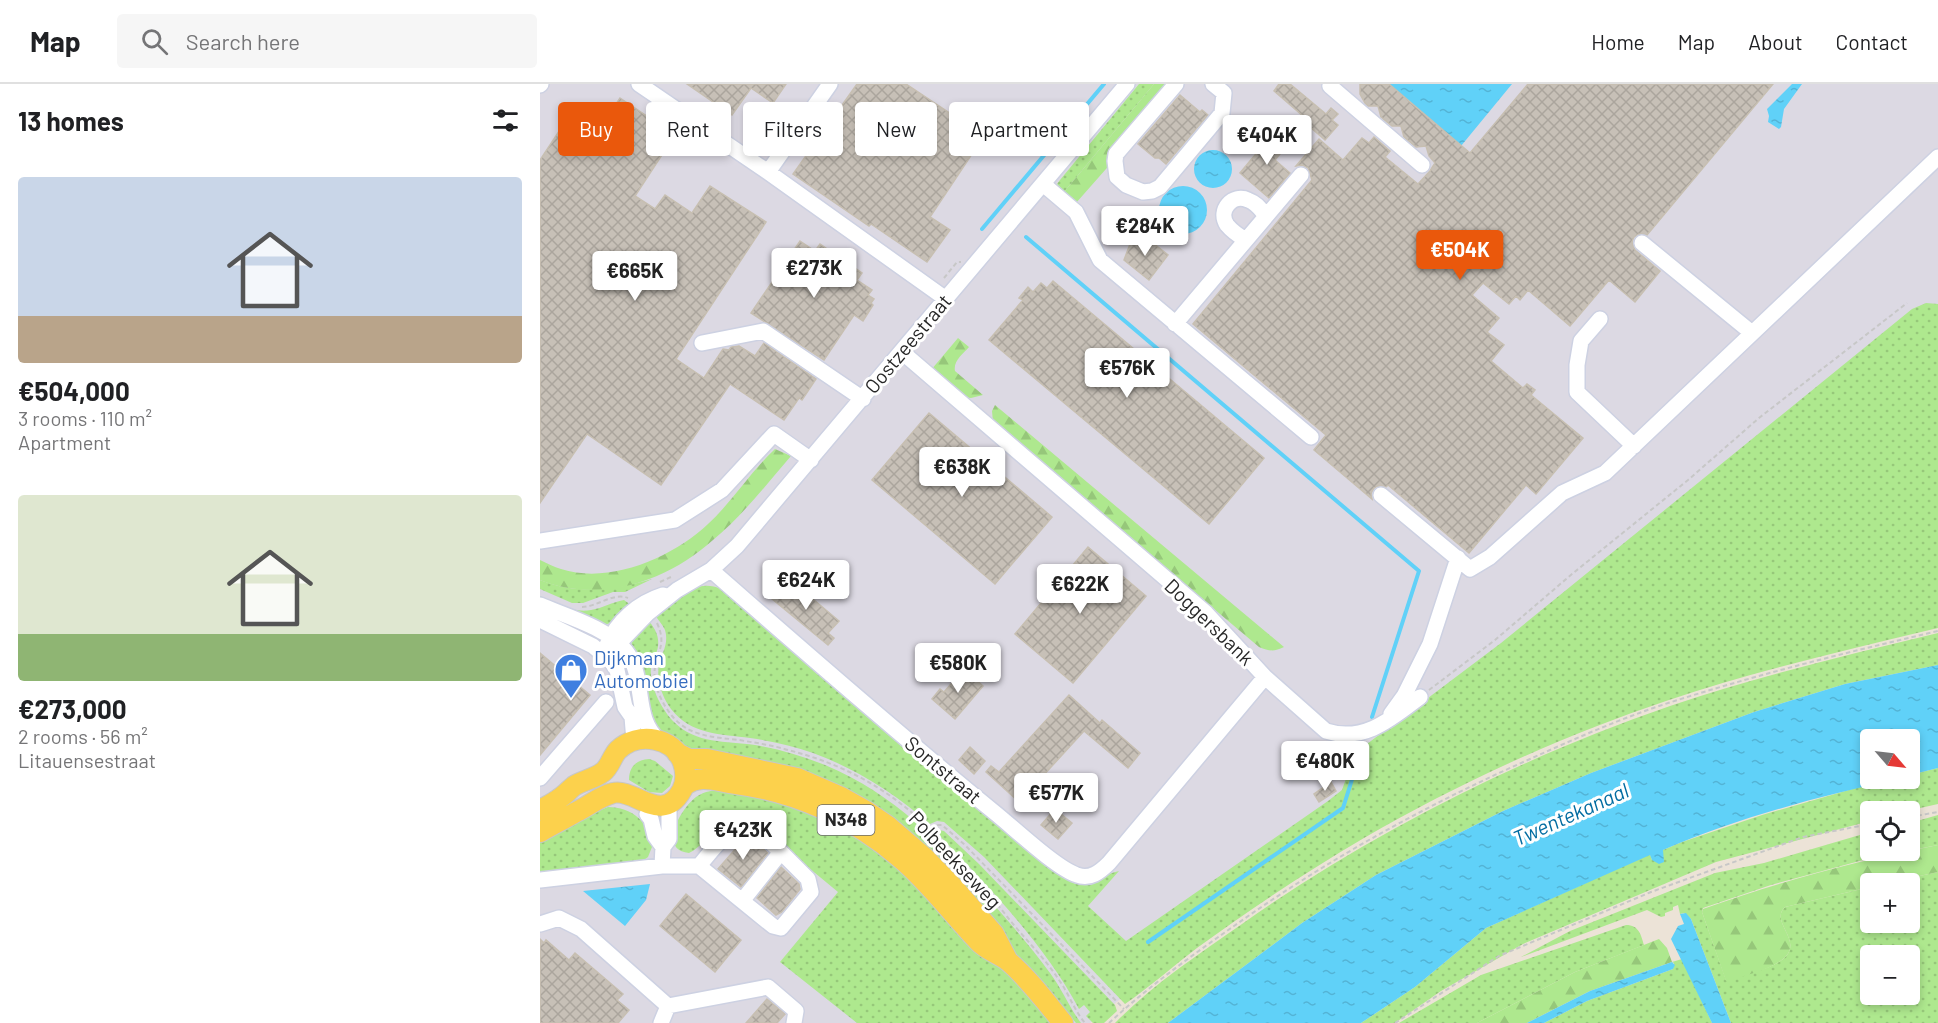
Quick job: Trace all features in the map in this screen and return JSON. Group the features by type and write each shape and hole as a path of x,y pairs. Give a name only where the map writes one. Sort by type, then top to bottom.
{"main road":[{"path":"540,810 561,798 605,782 622,755 649,739 660,741"},
{"name":"N348","path":"660,741 670,746 681,759"},
{"name":"N348","path":"622,755 644,747 681,759"},
{"path":"622,755 617,779 624,798 636,810 646,814"},
{"path":"679,798 681,759"},
{"name":"Polbeekseweg","path":"681,759 707,759 724,773"},
{"name":"Polbeekseweg","path":"679,798 698,779 716,779 724,773 774,772 797,778 841,797 888,826 924,857 994,934 1008,961 1063,1023"},
{"name":"N348","path":"540,832 579,811 624,798 630,794 652,805 663,805 679,798"},
{"name":"N348","path":"646,814 658,814 679,798"}],"street":[{"path":"639,84 768,172 946,299"},
{"path":"768,172 830,84"},
{"name":"Oostzeestraat","path":"603,653 643,609 711,570 737,546 903,352 1126,84"},
{"path":"1176,84 1116,154 1116,172 1120,182 1143,192 1160,187 1222,113 1224,93 1213,84"},
{"path":"1331,84 1330,86 1422,165"},
{"path":"1381,495 1470,568 1490,557 1562,493 1605,473 1938,157"},
{"path":"1175,324 1301,175"},
{"path":"1043,184 1076,212 1100,260 1311,437"},
{"path":"1246,240 1225,222 1226,206 1235,199 1246,198 1257,205 1266,216"},
{"path":"1642,243 1752,333"},
{"path":"1600,319 1581,341 1577,365 1577,392 1634,446"},
{"path":"702,343 763,331 863,399"},
{"name":"Doggersbank","path":"903,352 1206,614 1266,677 1326,731 1337,735 1362,733 1384,724 1420,697"},
{"path":"540,541 675,520 722,490 774,434 811,460"},
{"path":"1384,724 1404,696 1430,644 1458,558"},
{"name":"Sontstraat","path":"711,570 969,792 1058,864 1080,876 1089,877 1109,863 1266,677"},
{"path":"540,605 615,640 630,656 635,667 647,725 660,741"},
{"path":"540,620 603,653 617,670 626,707 632,717 622,755"},
{"path":"540,778 606,702"},
{"path":"662,866 663,847 669,839 679,798"},
{"path":"646,814 651,819 655,836 663,847"},
{"path":"540,880 662,866 699,866 773,926 781,927 811,892 808,879 781,852 755,830 747,827 737,828 730,832 699,866"},
{"path":"742,902 781,852"},
{"path":"540,924 559,918 581,929 668,1006"},
{"path":"668,1006 768,987 796,1011 794,1023"},
{"path":"661,1023 668,1006"}],"path":[{"path":"1420,697 1495,640 1759,418 1907,303"},
{"path":"581,607 588,607 622,596 643,609"},
{"name":"Polbeekseweg","path":"643,609 656,621 662,637 655,668 656,687 664,705 680,724 706,736 804,754 836,766 880,789 908,809 932,831 981,884 1060,981 1076,1012 1085,1023"},
{"path":"1109,1023 1198,951 1303,879 1375,836 1489,777 1659,706 1776,671 1938,631"},
{"path":"1920,815 1938,812"},
{"path":"932,831 938,825 942,825 965,845 1124,1009"},
{"path":"1395,1023 1499,956 1641,896 1803,837 1860,826"}],"shaded area":[{"path":"540,84 1938,84 1938,621 1654,693 1487,764 1259,890 1090,1023 540,1023"}],"green space":[{"path":"1139,84 1154,84 1064,192 1057,184 1080,156 1089,156 1089,145"},
{"path":"1154,84 1181,84 1076,203 1064,192"},
{"path":"1926,303 1938,304 1938,628 1700,690 1588,729 1512,762 1437,798 1321,864 1217,933 1125,1004 984,857 944,822 937,821 930,824 875,783 829,759 774,742 697,729 679,718 671,709 660,688 658,671 666,644 666,635 655,615 677,597 694,588 712,586 721,589 1063,877 1072,882 1086,884 1119,871 1088,906 1126,941 1342,790 1355,753 1501,643 1912,309"},
{"path":"958,338 969,347 957,361 955,371 983,395 971,398 962,397 931,370"},
{"path":"995,405 1284,647 1272,650 1259,647 993,422 992,411"},
{"path":"775,449 791,456 724,531 695,555 675,567 631,585 609,589 586,590 563,587 540,580 540,560 561,569 580,573 600,573 640,565 677,547 694,536 726,506"},
{"path":"652,579 625,592 613,592 583,603 572,603 540,589 540,580 568,588 596,589"},
{"path":"540,596 565,607 585,611 624,600 631,605 615,622 603,625 540,601"},
{"path":"647,619 656,632 658,641 651,666 654,690 665,711 674,722 702,738 755,745 790,753 825,765 874,791 895,806 953,858 1013,926 1050,973 1081,1023 1076,1023 998,933 881,813 687,752 654,726 631,647 633,635"},
{"path":"1938,633 1938,665 1845,684 1754,712 1591,773 1503,811 1376,875 1302,923 1168,1023 1115,1023 1176,970 1291,891 1395,828 1503,773 1614,726 1703,695 1803,666"},
{"path":"649,759 655,761 673,776 670,786 662,793 649,792 629,780 630,771 634,765"},
{"path":"1938,768 1938,804 1920,808 1920,801 1860,801 1860,824 1716,862 1523,944 1441,991 1395,1023 1361,1023 1415,987 1486,928 1650,854 1652,860 1663,850 1682,842 1762,815 1859,787 1860,789 1920,789 1920,772"},
{"path":"724,789 757,794 840,824 900,867 981,950 1027,993 1054,1023 857,1023 780,962 838,892 786,849 782,838 767,827 750,820 733,819 724,822 689,853 679,850 674,845 675,828 690,802 703,793"},
{"path":"608,807 632,813 644,823 651,838 652,847 648,857 640,863 540,874 540,840 577,819"},
{"path":"1938,815 1938,845 1920,849 1920,820"},
{"path":"939,830 944,831 979,864 1115,1005 1117,1011 1104,1023 1093,1023 1086,1016 1090,1012 1084,1005 1079,1009 1033,939 938,834"},
{"path":"1860,835 1860,861 1771,885 1703,908 1702,912 1726,980 1767,968 1787,955 1790,942 1781,918 1781,912 1785,907 1860,889 1860,933 1920,933 1920,876 1938,872 1938,1023 1731,1023 1691,919 1684,913 1680,914 1678,905 1665,913 1665,916 1661,917 1647,910 1521,957 1570,931 1715,873 1764,863"},
{"path":"1938,845 1938,872 1920,876 1920,873 1860,873 1860,889 1785,907 1781,912 1781,918 1790,942 1787,955 1767,968 1726,981 1702,912 1703,909 1819,872 1865,861 1920,861 1920,849"},
{"path":"1626,925 1637,929 1644,945 1575,972 1477,1023 1399,1023 1481,975"},
{"path":"1659,939 1667,948 1672,962 1590,991 1527,1023 1477,1023 1575,972"},
{"path":"1682,959 1712,1023 1544,1023 1587,1001 1673,969 1674,963 1672,962"}],"water":[{"path":"1389,84 1512,84 1461,146"},
{"path":"1792,84 1802,84 1784,109 1779,129 1768,122 1767,109"},
{"path":"1244,115 1258,120 1263,134 1258,148 1244,153 1230,148 1225,134 1230,120"},
{"path":"1213,150 1227,155 1232,169 1227,183 1213,188 1199,183 1194,169 1199,155"},
{"path":"1183,186 1200,193 1207,210 1200,227 1183,234 1166,227 1159,210 1166,193"},
{"name":"Twentekanaal","path":"1938,665 1938,768 1920,772 1920,729 1860,729 1860,788 1748,818 1691,838 1663,850 1664,862 1659,864 1652,860 1650,855 1486,928 1415,987 1361,1023 1168,1023 1302,923 1376,875 1503,811 1591,773 1754,712 1845,684"},
{"path":"650,884 646,900 625,926 583,891"},
{"path":"1686,913 1691,919 1731,1023 1712,1023 1671,939 1678,926 1684,924 1680,914"},
{"path":"1672,962 1675,965 1673,969 1587,1001 1544,1023 1527,1023 1590,991"}],"building":[{"path":"687,84 786,84 774,102 751,88 732,115 731,102 713,102"},
{"path":"857,84 906,84 933,102 855,102 855,156 937,156 937,105 949,113 949,156 971,156 930,217 950,230 927,262 793,174 806,156 843,156 843,104"},
{"path":"1279,84 1290,84 1326,114 1331,108 1338,114 1332,120 1338,125 1325,140 1309,126 1311,123 1274,91"},
{"path":"1360,84 1389,84 1470,153 1528,84 1773,84 1647,235 1639,234 1634,237 1632,242 1635,250 1660,271 1635,302 1609,280 1570,326 1528,290 1520,300 1516,296 1509,304 1483,283 1472,295 1499,318 1487,332 1504,345 1491,361 1523,388 1527,384 1535,390 1531,395 1583,438 1536,494 1526,485 1469,553 1388,485 1374,488 1371,494 1372,499 1314,450 1326,435 1193,324 1312,180 1308,168 1302,165 1296,166 1319,139 1343,160 1362,138 1369,143 1374,137 1390,151 1385,157 1418,184 1430,171 1435,163 1429,156 1426,146 1416,147 1404,137 1401,126 1392,126 1381,117 1378,106 1368,106 1360,94"},
{"path":"1180,95 1200,112 1202,110 1208,115 1166,164 1138,144"},
{"path":"634,107 646,115 646,156 661,156 635,196 655,209 665,195 692,213 710,186 766,222 676,359 704,378 723,349 729,350 731,347 739,346 755,356 764,343 816,379 802,400 799,398 784,420 730,384 661,485 587,434 540,503 540,160 558,133 558,156 634,156"},
{"path":"1275,131 1289,143 1275,160 1290,173 1269,198 1240,173"},
{"path":"1144,236 1168,255 1149,280 1124,260 1130,244"},
{"path":"800,241 815,251 820,244 862,273 857,280 872,290 868,295 874,299 863,321 854,315 824,360 751,313"},
{"path":"1053,281 1264,458 1209,524 989,340 1023,300 1019,298 1028,287 1033,292 1041,283 1047,288"},
{"path":"929,413 1052,517 995,584 872,480"},
{"path":"1088,547 1146,596 1073,683 1015,634"},
{"path":"789,579 839,621 828,633 834,638 828,645 772,599"},
{"path":"540,653 590,695 540,755"},
{"path":"964,669 983,686 955,719 932,699 940,689 944,692"},
{"path":"1069,695 1100,723 1102,720 1140,753 1128,768 1084,731 1019,802 986,772 991,766 999,772"},
{"path":"970,747 985,761 974,774 959,760"},
{"path":"1331,782 1336,791 1319,802 1314,794"},
{"path":"1055,809 1072,823 1058,839 1041,825"},
{"path":"745,838 753,840 768,853 741,887 718,869"},
{"path":"781,867 799,884 800,889 782,912 776,915 757,898"},
{"path":"686,894 741,940 715,972 660,926"},
{"path":"540,939 544,943 546,940 569,960 575,953 623,994 617,1000 629,1010 618,1023 540,1023"},
{"path":"767,999 785,1014 777,1023 746,1023"}],"waterway":[{"path":"982,229 1104,84"},
{"path":"1026,237 1419,571 1372,717"},
{"path":"1148,942 1343,808 1362,748"}],"place":[{"name":"Dijkman Automobiel","path":"571,699"}]}
